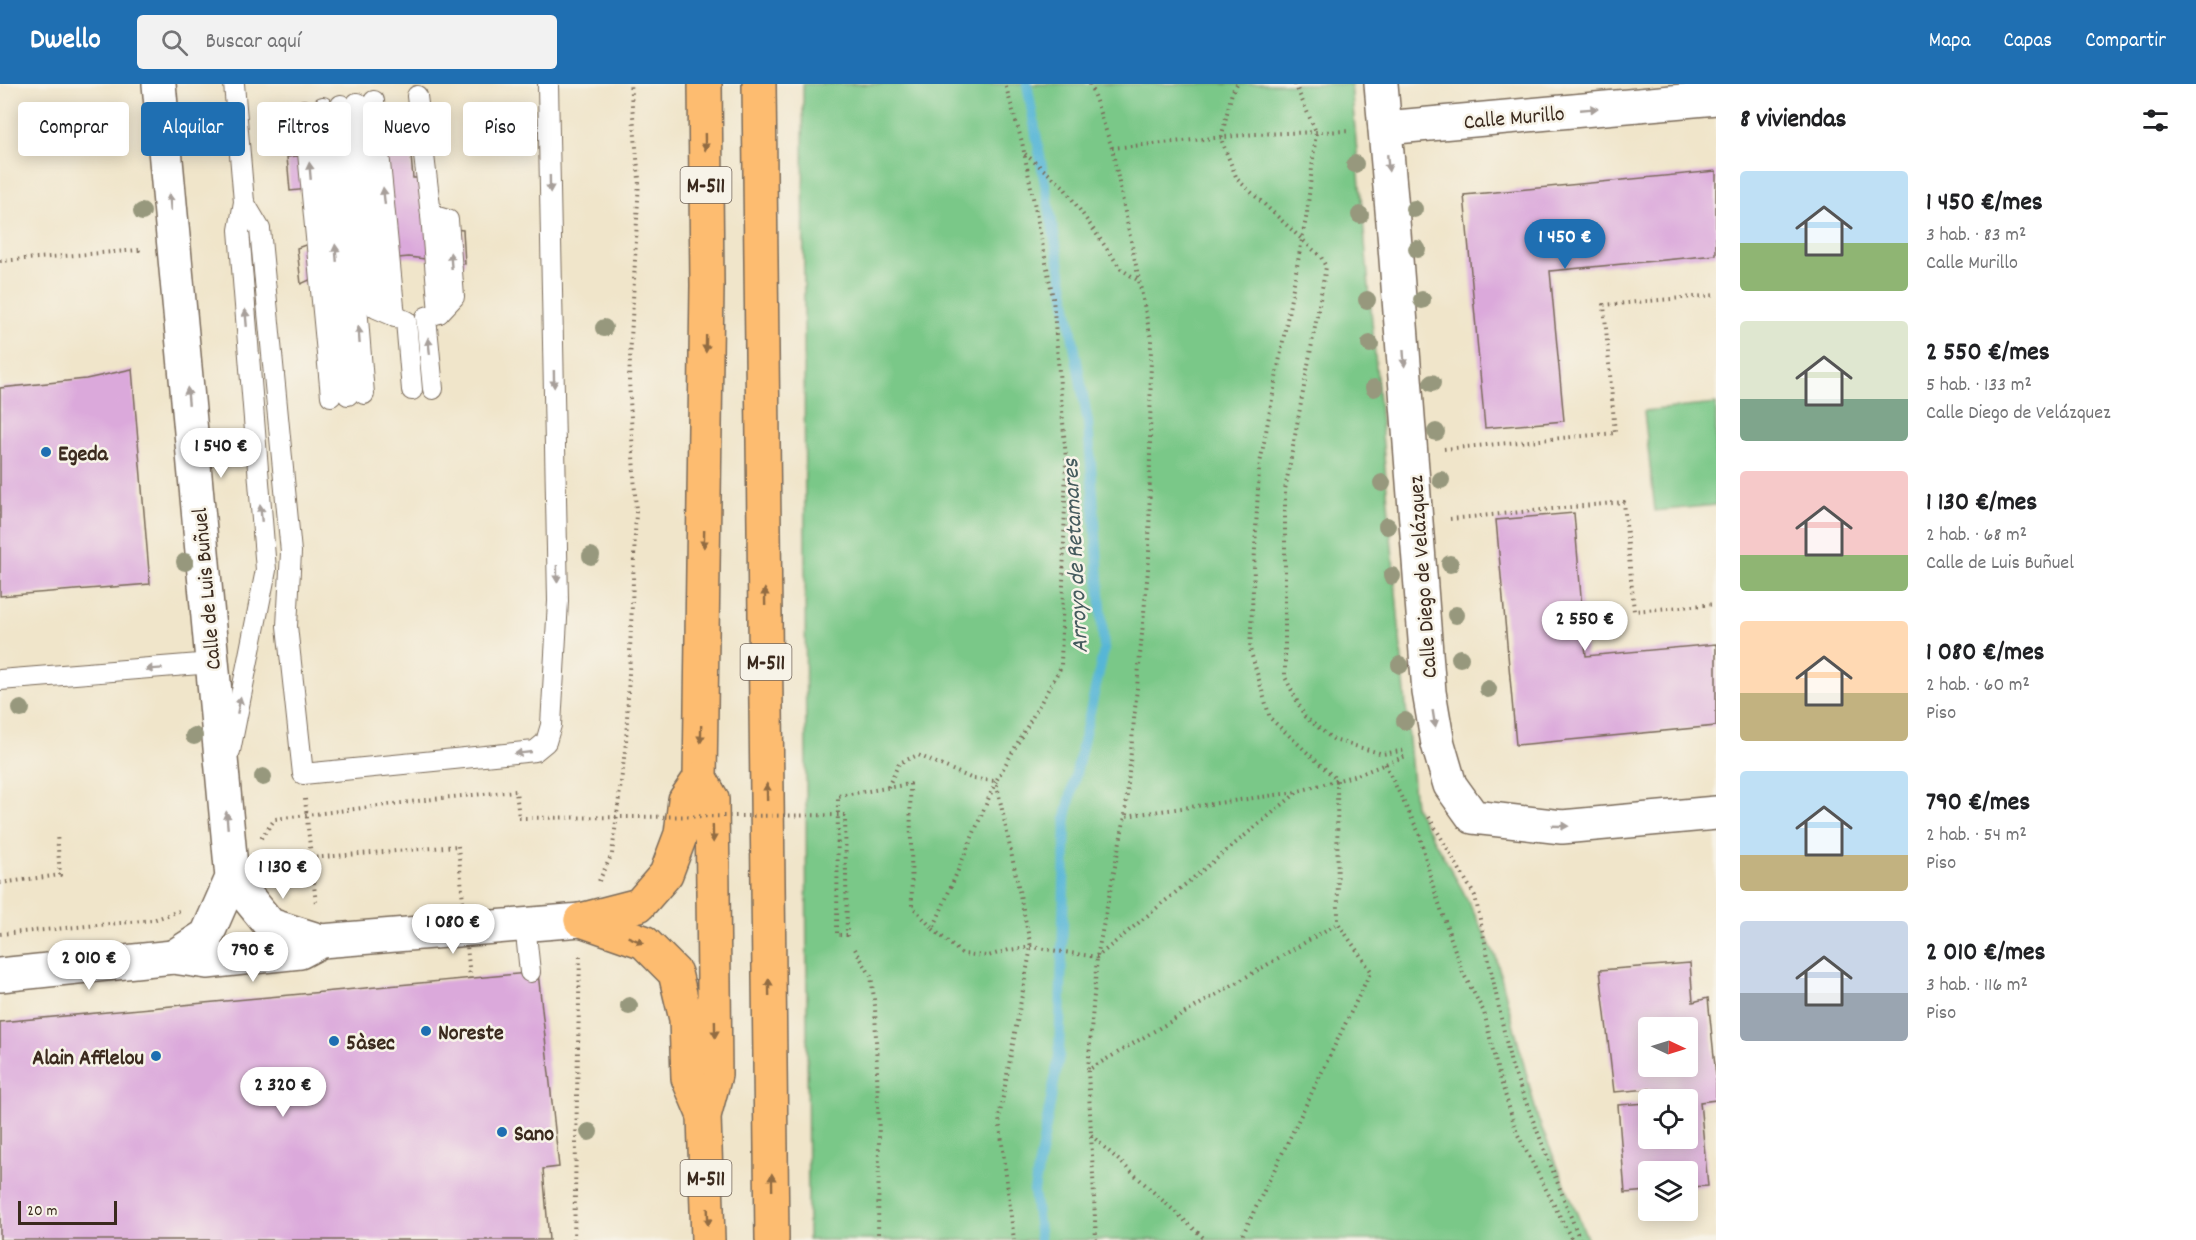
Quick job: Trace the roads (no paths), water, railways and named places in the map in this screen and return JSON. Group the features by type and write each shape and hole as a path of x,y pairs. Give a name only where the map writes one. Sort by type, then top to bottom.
{"highway":[{"name":"M-511","path":"705,84 707,285 700,778 712,799 715,1041 715,1075 704,1116 708,1240"},
{"name":"M-511","path":"759,84 772,1240"},
{"path":"581,920 639,905 666,874 681,834 685,800 700,778"},
{"path":"581,920 644,942 675,973 686,1018 688,1078 704,1116"}],"street":[{"name":"Calle de Luis Buñuel","path":"159,84 232,878 207,935 173,957"},
{"name":"Calle Diego de Velázquez","path":"1381,84 1370,129 1411,452 1429,692 1438,744 1450,785 1473,817 1562,827 1716,813"},
{"name":"Calle Murillo","path":"1370,129 1716,98"},
{"path":"232,878 270,925 321,941 581,920"},
{"path":"0,975 173,957 207,962 300,952 321,941"}],"lane":[{"path":"223,783 266,570 239,231 244,202 234,84"},
{"path":"244,202 260,230 291,552 287,627 303,774 535,751 546,742 551,725 558,600 548,84"},
{"path":"417,96 431,214 448,220 454,286 454,297 439,312 426,318 433,389"},
{"path":"340,105 347,395 340,105"},
{"path":"349,156 376,308 406,321 412,390"},
{"path":"0,680 212,663"},
{"path":"525,924 530,972"}],"waterway":[{"name":"Arroyo de Retamares","path":"1027,84 1088,423 1104,650 1066,817 1059,1056 1034,1191 1040,1240"}],"place":[{"name":"Egeda","path":"46,452"},
{"name":"Noreste","path":"426,1031"},
{"name":"5àsec","path":"334,1041"},
{"name":"Alain Afflelou","path":"156,1056"},
{"name":"Sano","path":"502,1132"}]}
